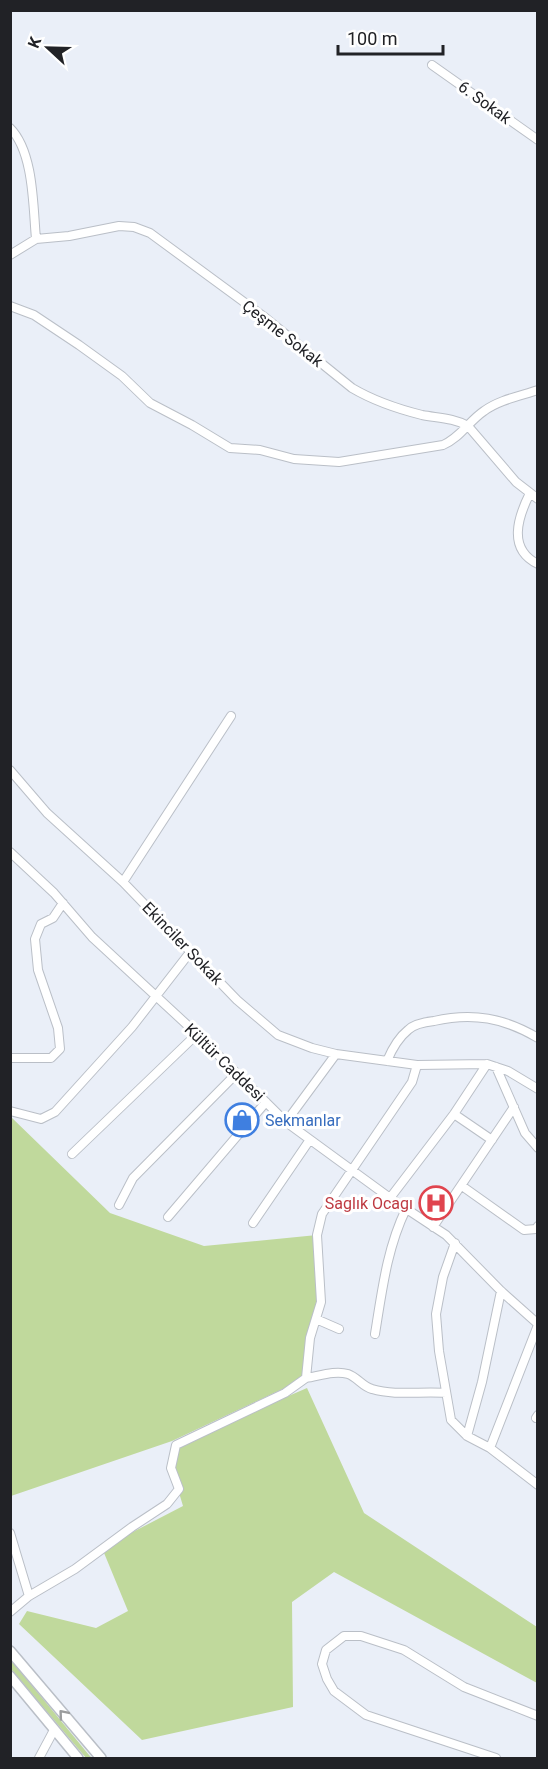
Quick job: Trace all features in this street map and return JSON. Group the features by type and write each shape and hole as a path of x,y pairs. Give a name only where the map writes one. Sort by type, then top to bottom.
{"main road":[{"path":"10,1651 101,1758"},
{"path":"10,1676 78,1758"}],"street":[{"name":"6. Sokak","path":"432,65 537,140"},
{"path":"10,128 20,140 26,158 36,239"},
{"name":"Çeşme Sokak","path":"10,255 36,239 69,236 119,226 134,227 150,233 263,316 344,382 368,398 418,414 459,421 468,426"},
{"path":"10,306 34,315 78,345 122,376 150,403 230,448 260,450 294,459 354,461 443,445 450,442 482,412 493,405 537,390"},
{"path":"468,426 503,467 537,499"},
{"path":"530,493 518,520 517,536 523,552 537,564"},
{"path":"123,882 231,716"},
{"name":"Ekinciler Sokak","path":"10,770 47,813 83,843 237,1000 278,1035 336,1054 417,1065 487,1064 508,1071 537,1089"},
{"name":"Kültür Caddesi","path":"10,852 63,903 92,937 197,1034 286,1122 309,1141 455,1243 501,1291 537,1324"},
{"path":"10,1058 51,1058 60,1049 58,1028 38,970 35,939 41,924 53,918 63,903"},
{"path":"10,1111 41,1119 55,1112 132,1027 191,951"},
{"path":"387,1061 394,1045 409,1028 445,1018 465,1017 504,1021 537,1038"},
{"path":"72,1154 197,1034"},
{"path":"286,1122 336,1054"},
{"path":"390,1198 454,1114 487,1064"},
{"path":"306,1378 310,1338 321,1302 317,1235 322,1214 412,1082 417,1065"},
{"path":"496,1067 525,1133 537,1148"},
{"path":"119,1205 133,1178 236,1074"},
{"path":"168,1217 266,1102"},
{"path":"433,1227 514,1107"},
{"path":"454,1114 492,1140"},
{"path":"253,1223 309,1141"},
{"path":"462,1186 524,1230 537,1227"},
{"path":"375,1334 384,1274 396,1230 406,1209"},
{"path":"455,1243 443,1277 436,1314 439,1351 451,1420 467,1436 490,1448 537,1485"},
{"path":"467,1436 482,1382 501,1291"},
{"path":"316,1320 339,1329"},
{"path":"490,1448 537,1324"},
{"path":"10,1612 29,1596 75,1569 167,1504 179,1489 171,1468 176,1445 285,1393 306,1378 331,1373 348,1374 369,1389 398,1393 446,1393"},
{"path":"10,1533 29,1596"},
{"path":"496,1758 366,1715 334,1691 322,1664 326,1650 344,1636 361,1636 404,1650 464,1687 537,1716"},
{"path":"39,1758 54,1730"}],"green space":[{"path":"10,1116 110,1213 204,1246 317,1235 321,1302 306,1378 172,1441 11,1496"},
{"path":"307,1388 364,1513 537,1627 537,1683 334,1572 292,1602 293,1707 142,1740 19,1624 27,1611 96,1628 128,1611 102,1548 183,1506 174,1476 176,1445"},
{"path":"11,1660 92,1758 86,1758 11,1669"}],"place":[{"name":"Sekmanlar","path":"242,1120"},
{"name":"Saglık Ocagı","path":"436,1203"}]}
